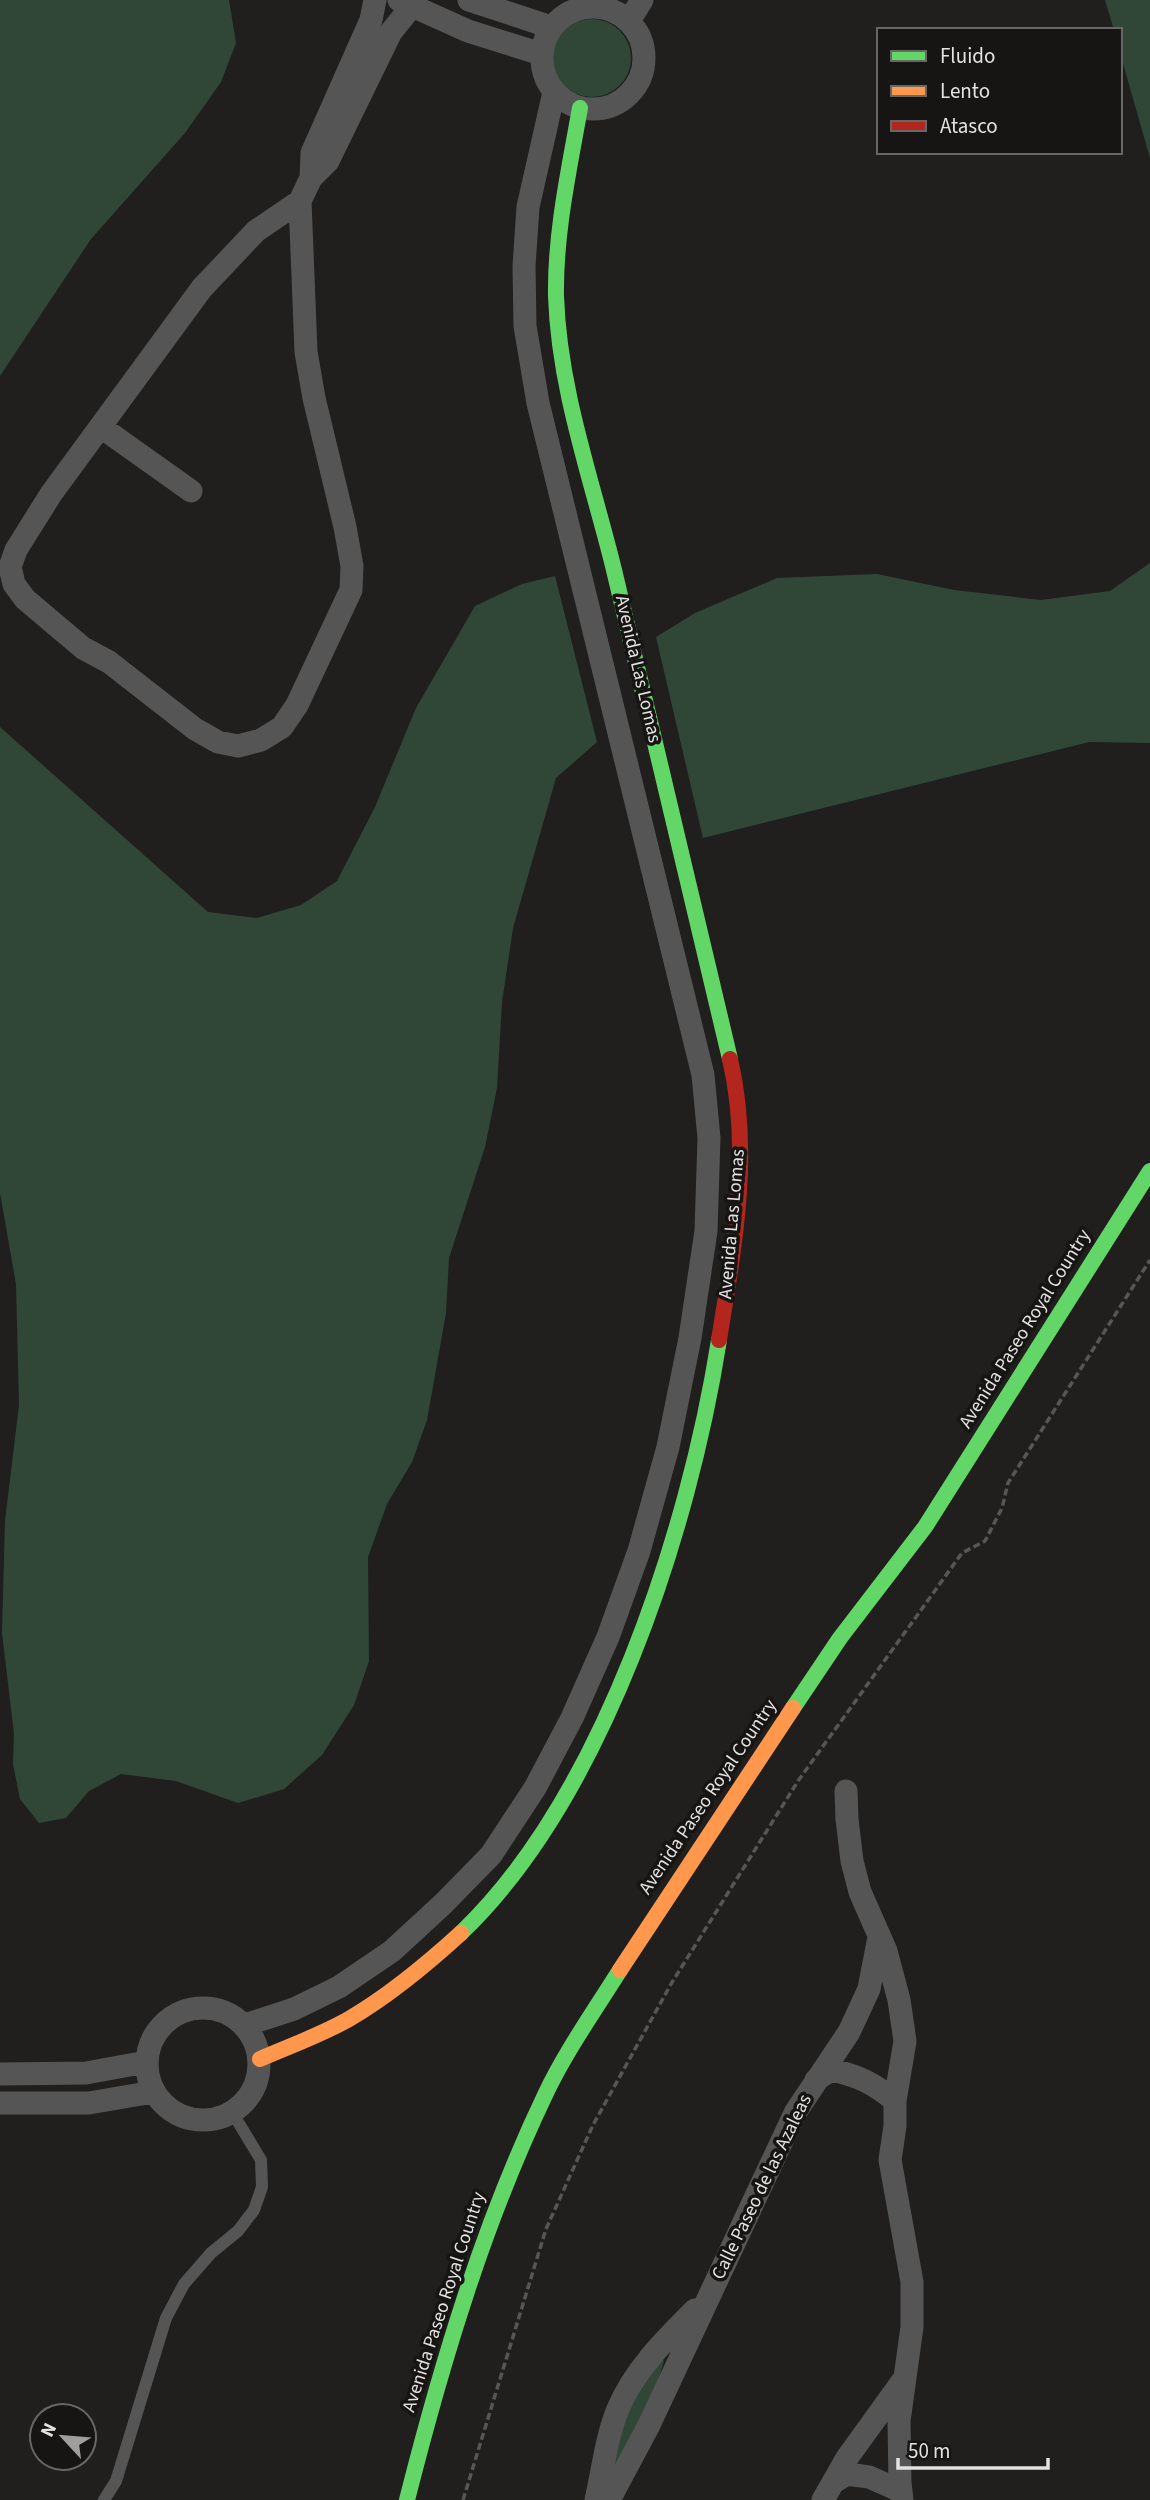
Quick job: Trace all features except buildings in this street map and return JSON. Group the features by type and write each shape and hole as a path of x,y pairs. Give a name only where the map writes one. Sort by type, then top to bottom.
{"street":[{"path":"311,178 313,153 371,20 375,0"},
{"path":"469,0 551,27"},
{"path":"629,21 642,0"},
{"path":"300,201 256,231 202,288 51,494 16,550 10,567 14,584 25,599 83,648 109,662 195,729 218,742 238,746 261,740 282,727 297,705 352,590 352,566 345,527 314,398 306,352 300,201 311,178 328,161 405,3 468,31 541,54"},
{"path":"601,3 629,21 639,34 644,51 644,68 628,97 613,106 597,110 580,108 566,102 554,92 546,80 541,54 551,27 565,15 581,7 601,3"},
{"name":"Avenida Las Lomas","path":"245,2025 294,2010 339,1987 392,1951 491,1855 535,1788 572,1718 608,1637 639,1551 668,1447 690,1338 706,1231 709,1138 703,1075 538,403 525,326 524,266 528,207 554,92"},
{"name":"Avenida Las Lomas","path":"260,2059 358,2014 411,1977 473,1921 517,1871 564,1801 634,1651 667,1560 698,1450 718,1357 733,1249 741,1156 736,1085 608,541 568,392 558,323 556,268 561,214 580,108"},
{"path":"538,403 568,392"},
{"path":"102,427 191,491"},
{"name":"Avenida Paseo Royal Country","path":"407,2500 432,2402 501,2196 547,2091 601,2000 762,1753 840,1638 925,1527 1150,1171"},
{"path":"846,1791 852,1861 860,1892 886,1951 900,2000 905,2041 895,2101 895,2126 890,2160 912,2283 912,2327 900,2421 902,2496"},
{"name":"Calle Paseo de las Azaleas","path":"609,2500 649,2425 795,2113 849,2032 869,1989 879,1936"},
{"path":"199,2007 216,2008 232,2014 245,2025 255,2040 260,2059 254,2089 245,2102 232,2112 207,2120 180,2116 164,2106 153,2092 146,2062 149,2046 168,2018 183,2010 199,2007"},
{"path":"0,2074 86,2073 146,2062"},
{"name":"Calle Paseo de las Azaleas","path":"816,2080 831,2070 853,2075 877,2085 895,2101"},
{"path":"0,2103 89,2103 153,2092"},
{"name":"Calle Paseo de las Azaleas","path":"596,2500 618,2408 638,2375 662,2344 709,2295"},
{"path":"828,2491 847,2458 905,2377"},
{"path":"828,2491 847,2474 869,2477 902,2496"}],"lane":[{"path":"104,2500 116,2481 166,2318 184,2284 211,2253 238,2231 254,2210 262,2187 261,2160 232,2112"}],"path":[{"path":"463,2500 546,2229 599,2113 671,1984 798,1781 962,1553 985,1541 1002,1508 1008,1483 1150,1260"}],"green space":[{"path":"0,0 229,0 236,43 221,82 185,133 91,239 0,376"},
{"path":"1105,0 1150,0 1150,158 1122,60 1122,28 1113,28"},
{"path":"592,19 607,22 620,30 628,43 631,58 628,73 620,86 607,94 592,97 577,94 564,86 556,73 553,58 556,43 564,30 577,22"},
{"path":"1150,563 1150,743 1089,742 703,838 656,637 695,613 777,578 877,574 954,590 1041,600 1110,591"},
{"path":"555,576 597,742 556,778 513,928 502,1002 497,1088 485,1147 449,1258 446,1313 427,1420 412,1462 387,1504 368,1557 369,1661 354,1705 322,1755 284,1789 238,1803 176,1781 121,1774 89,1791 66,1818 39,1823 20,1799 13,1764 14,1734 2,1633 5,1521 19,1405 16,1284 0,1193 0,727 208,912 257,918 301,905 337,881 375,807 416,708 475,606 522,584"},
{"path":"661,2358 664,2361 655,2390 615,2465 611,2465 628,2408"}],"traffic: fast":[{"path":"580,108 564,202 556,272 558,331 563,366 730,1059"},
{"path":"793,1708 840,1638 925,1527 1150,1171"},
{"path":"461,1933 512,1876 557,1810 597,1736 632,1657 662,1576 686,1494 719,1340"},
{"path":"407,2500 466,2293 503,2192 554,2077 620,1970"}],"traffic: slow":[{"path":"620,1970 793,1708"},
{"path":"260,2059 328,2030 364,2010 435,1957 461,1933"}],"traffic: jam":[{"path":"719,1340 735,1235 740,1165 740,1129 730,1059"}]}
